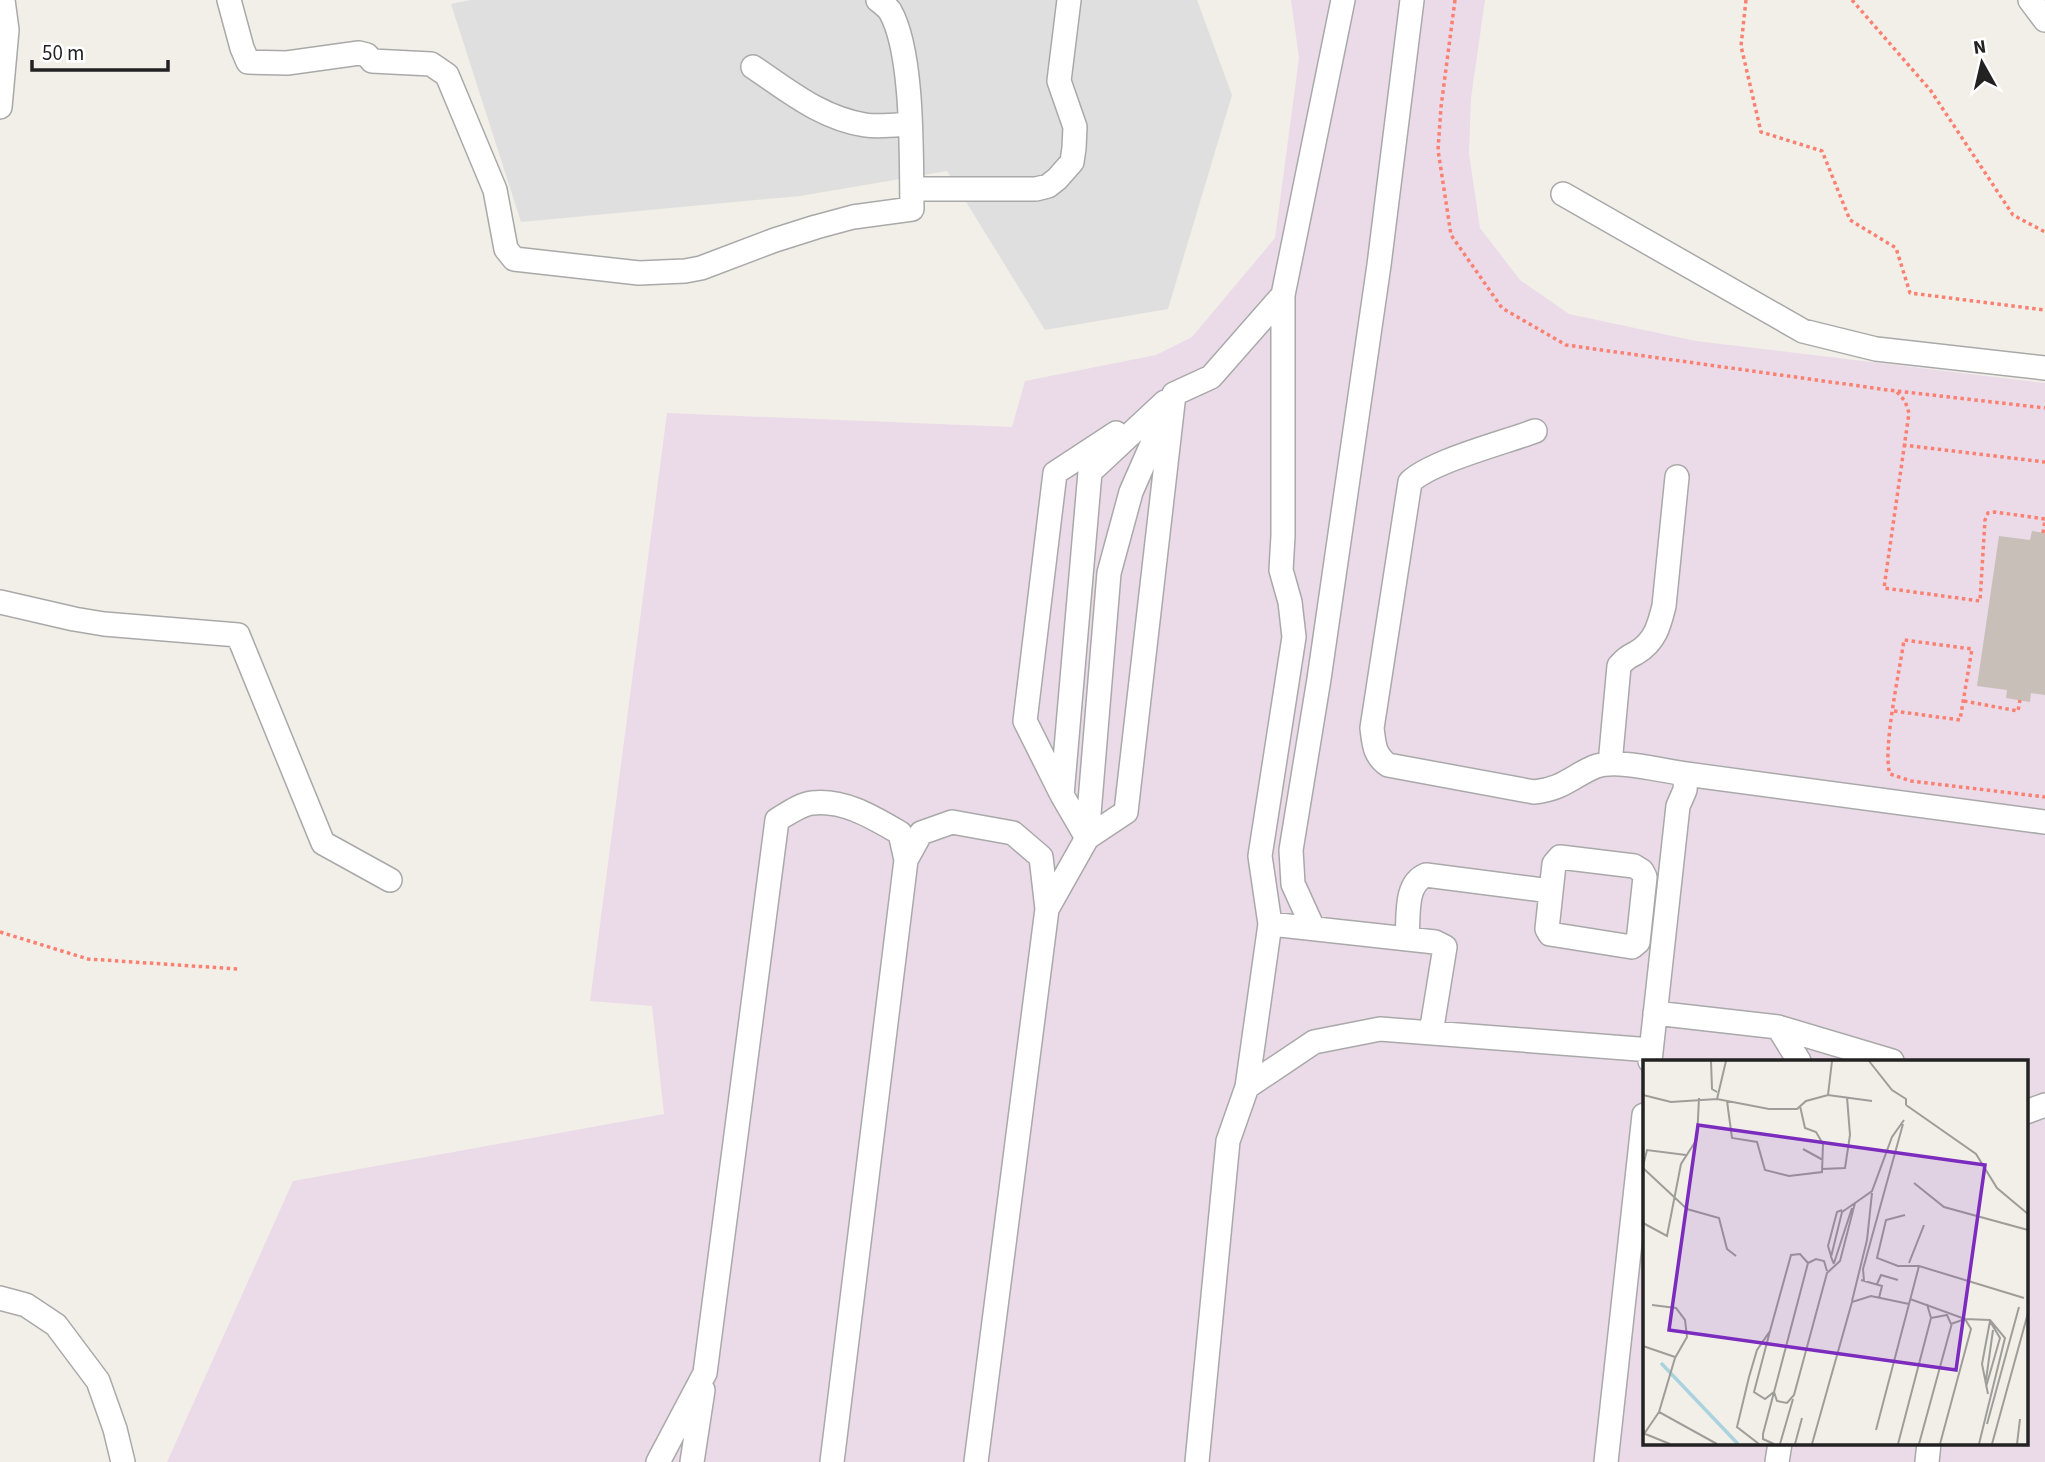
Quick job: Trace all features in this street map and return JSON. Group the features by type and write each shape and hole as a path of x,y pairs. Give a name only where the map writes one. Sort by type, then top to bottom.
{"street":[{"path":"0,107 7,30 3,0"},
{"path":"229,0 248,62 287,63 359,53 367,55 373,61 431,64 447,75 495,190 506,249 514,259 639,272 701,268 816,227 853,217 912,209 903,46 889,9 878,0"},
{"path":"912,189 1036,189 1048,186 1072,162 1075,127 1059,81 1069,0"},
{"path":"1197,1462 1228,1141 1247,1087 1270,924 1261,856 1294,637 1290,601 1281,570 1283,295 1343,0"},
{"path":"1313,928 1293,884 1291,850 1375,293 1412,0"},
{"path":"2030,0 2045,20"},
{"path":"753,67 807,104 842,120 868,125 909,124"},
{"path":"1563,194 1803,331 1876,349 2045,368"},
{"path":"1087,838 1025,721 1055,473 1174,394 1211,377 1283,295"},
{"path":"1062,795 1090,472 1174,394"},
{"path":"1087,838 1126,812 1174,394"},
{"path":"1047,909 1087,838 1109,573 1131,492 1174,394"},
{"path":"1535,431 1420,472 1410,482 1373,720 1374,747 1379,759 1388,765 1534,792 1549,790 1594,767 1610,764 2045,822"},
{"path":"1610,764 1619,666 1626,657 1649,643 1659,626 1664,606 1677,477"},
{"path":"0,602 104,624 238,635 323,843 390,880"},
{"path":"1247,1087 1314,1042 1380,1030 1651,1056 1678,806 1685,790 1686,774"},
{"path":"692,1462 777,820 810,803 838,804 869,815 900,833 905,860 832,1462"},
{"path":"905,860 921,833 952,822 1013,833 1041,857 1047,909 976,1462"},
{"path":"1560,858 1634,866 1642,870 1645,877 1638,942 1632,947 1550,934 1547,929 1551,891 1554,864 1560,858"},
{"path":"1407,939 1411,887 1426,875 1551,891"},
{"path":"1640,921 1665,924"},
{"path":"1270,924 1435,942 1446,947 1431,1033"},
{"path":"1656,1013 1778,1027 1889,1060"},
{"path":"1778,1027 1798,1060"},
{"path":"2028,1111 2045,1105"},
{"path":"1606,1462 1643,1124"},
{"path":"0,1298 26,1305 56,1325 98,1381 123,1462"},
{"path":"658,1462 705,1373"},
{"path":"1777,1462 1780,1444"},
{"path":"1927,1462 1929,1444"}],"path":[{"path":"1455,0 1441,107 1438,150 1441,174 1451,235 1502,308 1566,345 1896,391 2045,408"},
{"path":"1745,0 1741,46 1761,132 1822,151 1850,220 1896,248 1910,293 2045,310"},
{"path":"1852,0 1931,92 2013,215 2045,232"},
{"path":"1896,391 1905,401 1909,413 1884,588 1980,601 1988,513 2045,520 2043,533"},
{"path":"1903,445 2045,462"},
{"path":"1894,710 1960,720 1972,649 1905,640 1894,710 1887,765 1890,775 1911,781 2045,797"},
{"path":"1964,701 2018,711 2020,700"},
{"path":"0,932 88,960 238,970"}],"shaded area":[{"path":"470,0 1197,0 1232,95 1168,309 1045,330 947,171 800,196 521,222 451,4"},
{"path":"1291,0 1485,0 1471,98 1469,154 1480,228 1520,280 1569,314 1696,341 2045,383 2045,1462 167,1462 293,1181 664,1114 652,1006 590,1001 667,413 1012,427 1025,381 1156,355 1192,337 1275,238 1299,58"}],"building":[{"path":"2032,531 2045,533 2045,695 2031,693 2030,702 2006,698 2007,690 1977,686 1999,536 2030,540"}]}
